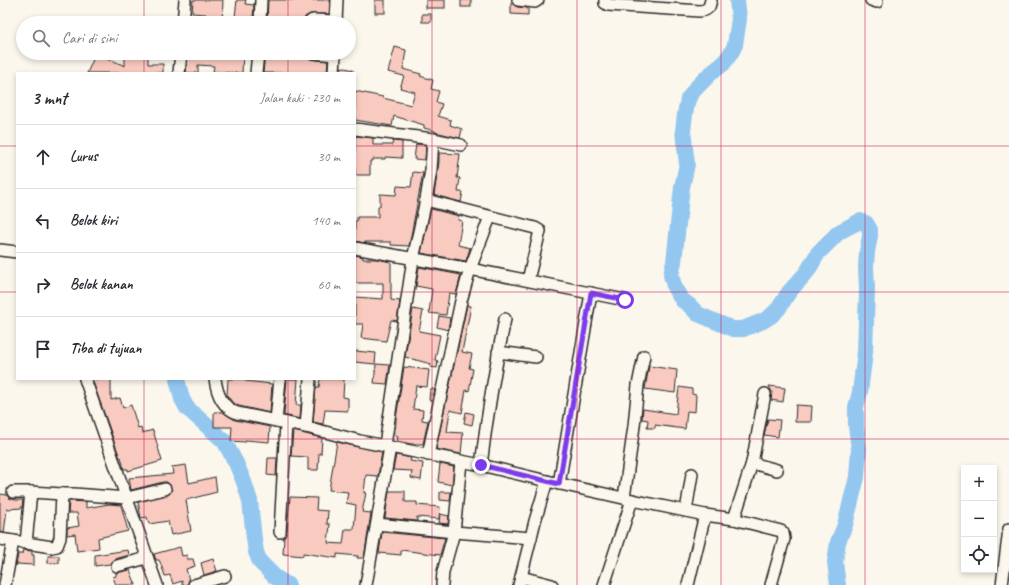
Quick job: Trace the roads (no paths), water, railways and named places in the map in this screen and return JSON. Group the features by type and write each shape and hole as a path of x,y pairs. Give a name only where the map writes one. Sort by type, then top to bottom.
{"street":[{"path":"184,16 185,0"},
{"path":"260,16 261,0"},
{"path":"336,16 337,0"},
{"path":"518,0 535,2 538,0"},
{"path":"605,0 605,3 608,5 700,11 709,7 711,0"},
{"path":"179,72 180,60"},
{"path":"256,72 257,60"},
{"path":"334,72 335,60"},
{"path":"356,129 433,139 461,145"},
{"path":"366,585 377,524 413,258 431,170 433,139"},
{"path":"426,200 535,228 540,231 528,280"},
{"path":"428,455 470,269 490,217"},
{"path":"356,248 528,280 625,300"},
{"path":"0,250 16,252"},
{"path":"559,484 591,293"},
{"path":"481,465 488,408 505,319"},
{"path":"498,352 536,357"},
{"path":"604,585 628,499 638,385 644,356"},
{"path":"85,380 157,585"},
{"path":"216,380 216,386 221,400 231,411 237,414 306,427 428,455 481,465 628,499 705,515 734,519 781,531 784,538 771,585"},
{"path":"280,380 282,422 280,532"},
{"path":"306,427 310,380"},
{"path":"734,519 752,463 764,394"},
{"path":"442,585 443,572 454,532 461,462"},
{"path":"752,463 777,470"},
{"path":"686,511 692,474"},
{"path":"547,481 520,581 552,585"},
{"path":"13,492 74,494 127,498 165,489"},
{"path":"26,543 31,492"},
{"path":"0,539 52,547 58,544 62,516 62,494"},
{"path":"688,585 705,515"},
{"path":"377,524 531,538"},
{"path":"1002,585 1009,529"},
{"path":"5,585 13,541"},
{"path":"117,566 147,558"},
{"path":"194,585 225,576"}],"waterway":[{"path":"737,0 739,19 735,45 723,64 710,74 695,89 688,99 683,131 687,164 682,187 674,262 671,275 675,289 682,300 698,314 733,329 743,329 763,321 779,308 789,292 807,272 818,253 839,232 860,221 866,223 870,230 866,267 867,290 865,352 860,392 856,407 856,426 859,449 857,477 845,525 838,542 835,562 838,585"},
{"path":"177,380 182,399 187,408 224,441 236,463 250,501 256,552 260,562 275,577 288,585"}]}
